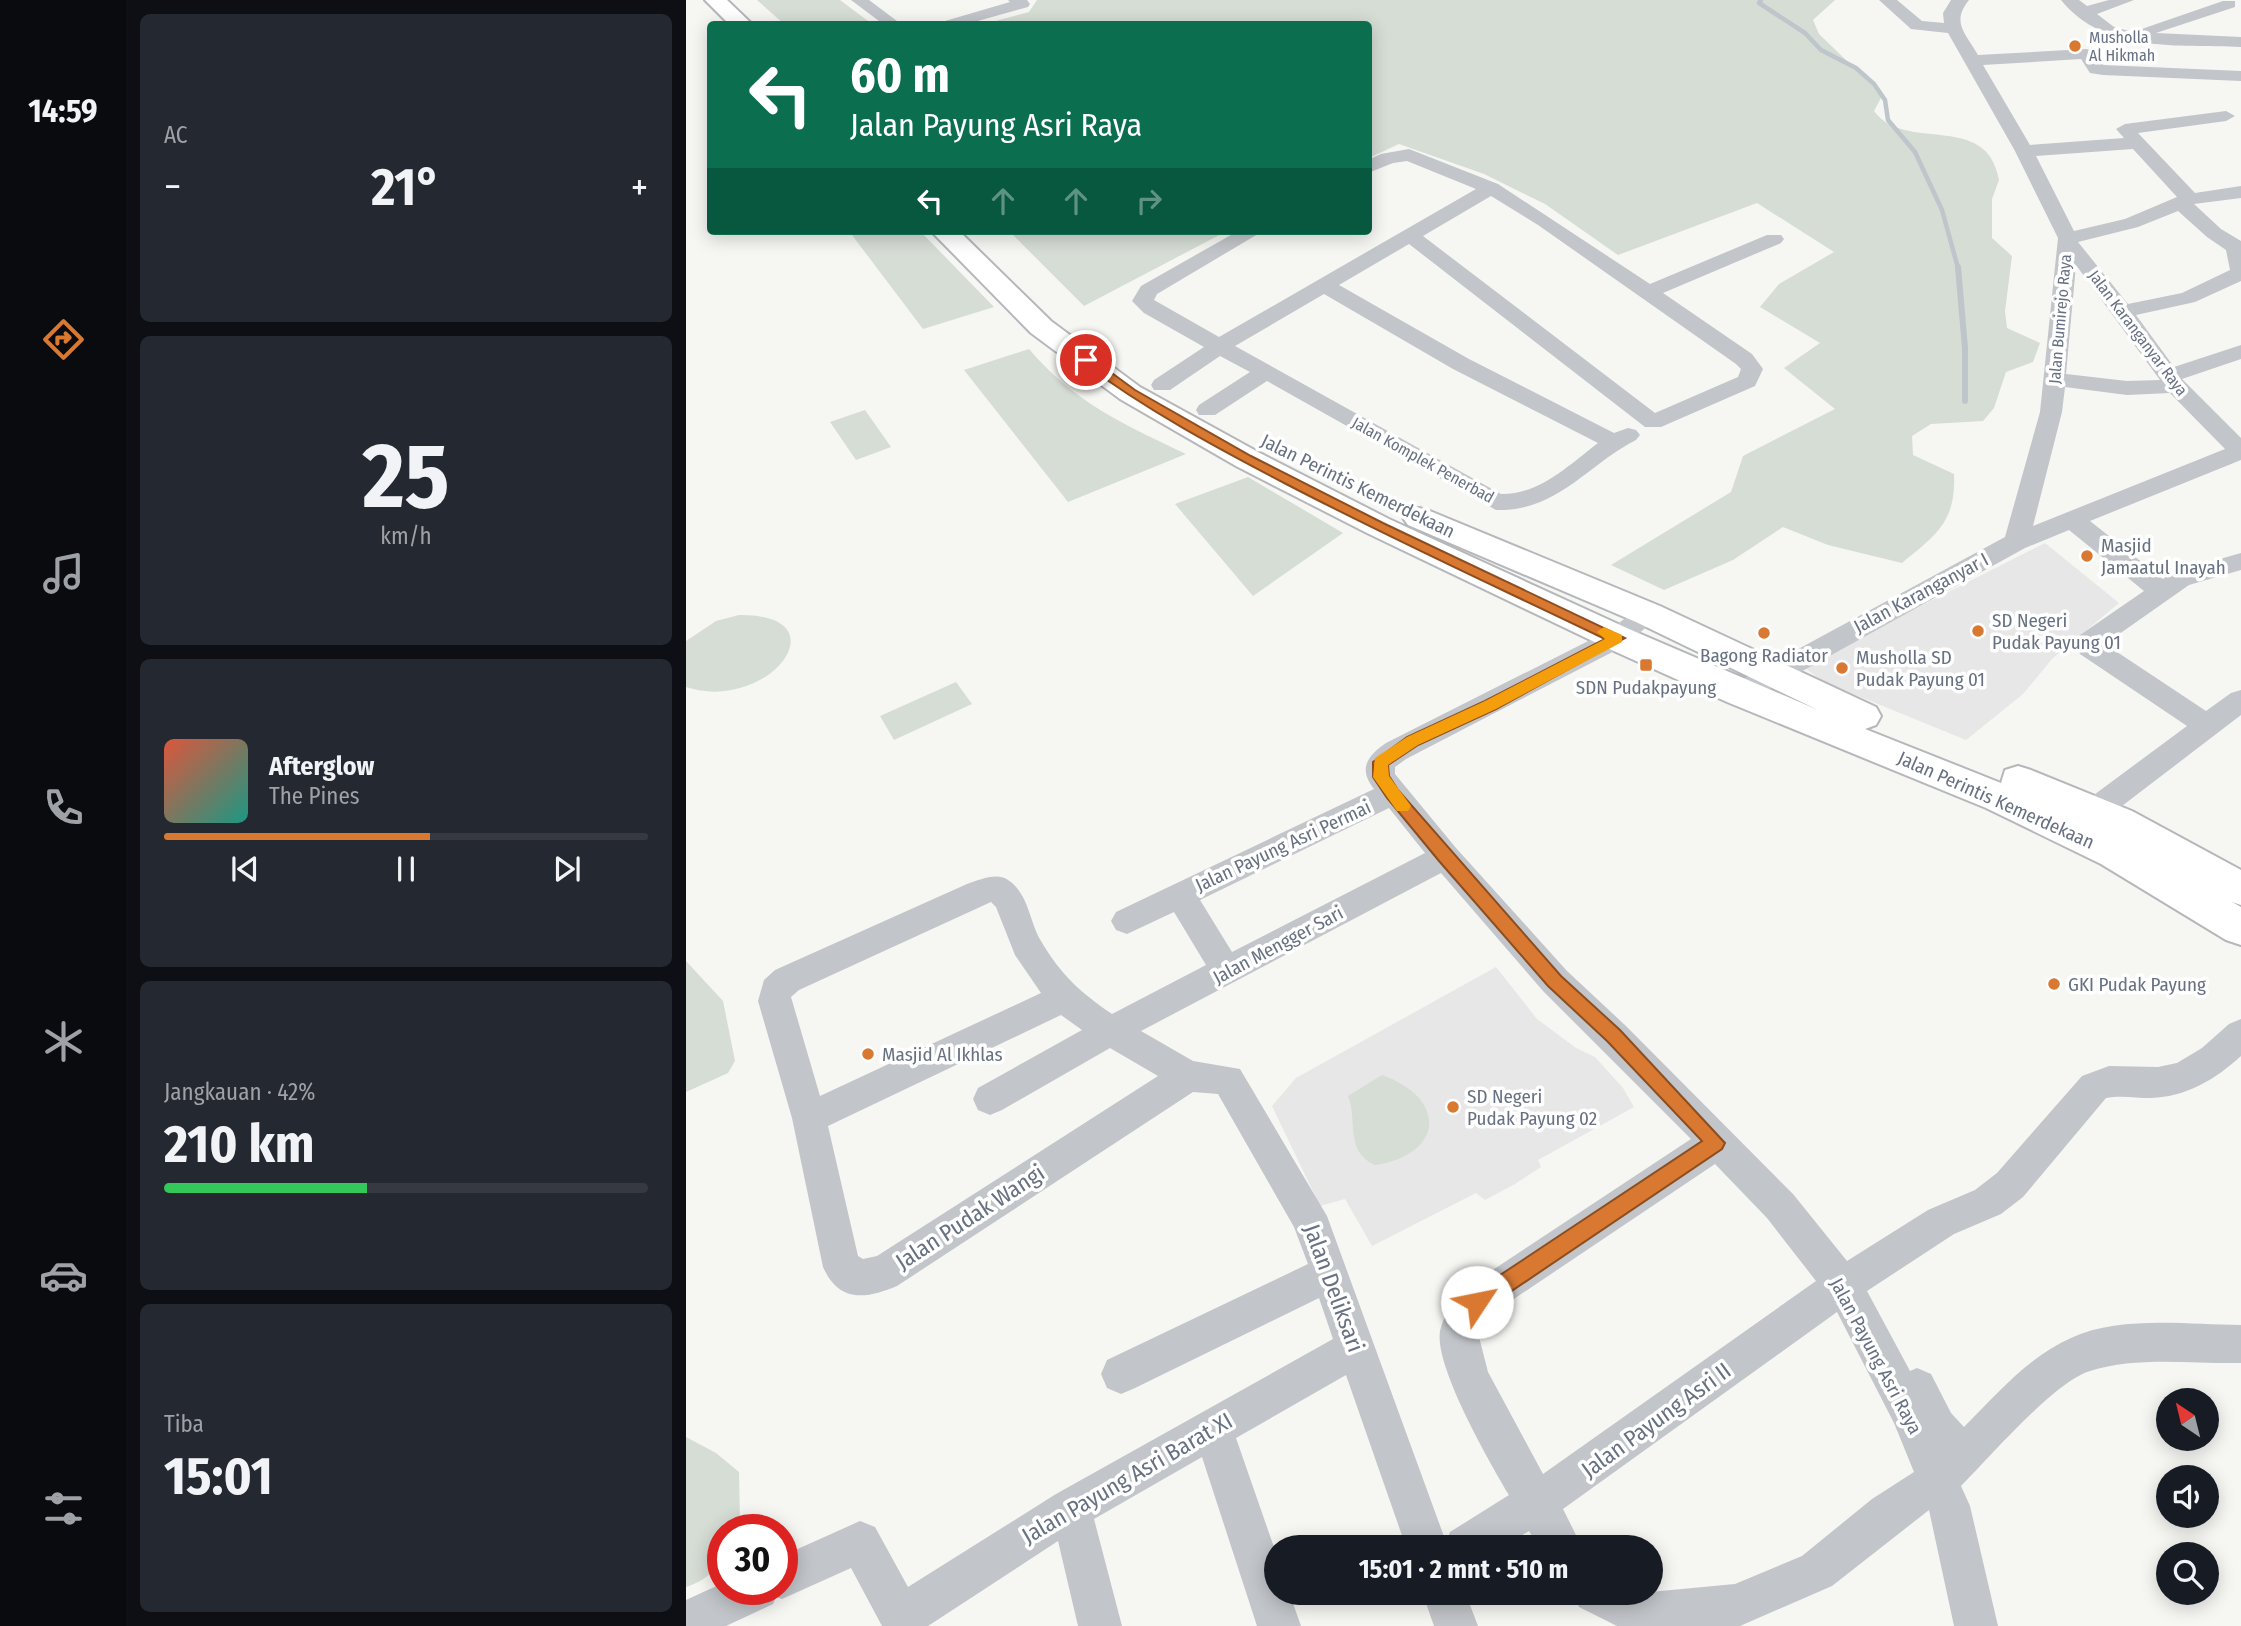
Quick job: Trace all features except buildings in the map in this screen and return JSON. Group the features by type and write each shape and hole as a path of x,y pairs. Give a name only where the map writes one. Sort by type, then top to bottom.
{"highway":[{"path":"715,0 746,16"},
{"name":"Jalan Perintis Kemerdekaan","path":"948,235 1041,327 1130,393 1196,417 1398,509 1648,614 1902,734 2094,811 2241,889"},
{"name":"Jalan Perintis Kemerdekaan","path":"1000,250 1069,317 1162,385 1196,417 1378,526 1740,693 2000,798 2115,853 2241,929"}],"street":[{"path":"859,0 889,21"},
{"path":"1887,0 1917,26 1954,29 1949,15 1951,8 1961,0"},
{"path":"2069,0 2108,30 2127,37 2241,42"},
{"path":"2087,12 2126,0"},
{"path":"2205,0 2235,6"},
{"path":"961,21 1024,1"},
{"path":"2127,37 2235,6"},
{"name":"Jalan Bumirejo Raya","path":"1954,29 2024,151 2068,240 2051,412 2017,542"},
{"path":"2086,54 2096,69 2103,70 2241,76"},
{"path":"1970,61 2010,60 2027,55 2153,54"},
{"path":"2121,312 2188,298 2241,273 2236,247 2214,233 2125,129 2230,108"},
{"path":"2024,151 2137,142"},
{"name":"Jalan Komplek Penerbad","path":"1246,235 1148,290 1143,296 1143,302 1151,309 1496,502 1514,505 1533,499 1614,442 1747,381 1752,369 1744,359 1534,214 1491,188 1409,155 1388,158 1372,166"},
{"path":"1162,385 1220,346 1491,188"},
{"path":"2068,240 2131,222 2185,201 2241,192"},
{"path":"2212,198 2241,209"},
{"path":"1409,235 1653,422"},
{"path":"1648,292 1774,239"},
{"name":"Jalan Karanganyar Raya","path":"2068,240 2173,381 2241,452"},
{"path":"1324,285 1461,364 1614,442"},
{"path":"2054,379 2127,388 2173,381 2241,352"},
{"path":"1196,417 1266,372"},
{"name":"Jalan Karanganyar I","path":"1774,675 1834,639 2017,542 2241,452"},
{"path":"2072,520 2160,590"},
{"path":"2206,724 2090,647 2093,637 2160,590 2180,579 2241,561"},
{"name":"Jalan Payung Asri Raya","path":"1648,614 1617,638 1396,751 1380,762 1381,777 1445,857 1555,981 1614,1036 1780,1206 1850,1300 1908,1409 1957,1532 1976,1626"},
{"path":"1740,693 1774,675"},
{"path":"2094,811 2241,700"},
{"name":"Jalan Payung Asri Permai","path":"1227,972 1180,895 1392,794"},
{"name":"Jalan Mengger Sari","path":"990,1099 1110,1031 1445,857"},
{"name":"Jalan Pudak Wangi","path":"1063,998 1026,946 1009,900 996,888 978,893 787,980 776,990 774,1001 809,1118 842,1267 858,1279 884,1273 1188,1076"},
{"path":"1127,921 1180,895"},
{"path":"809,1118 1063,998 1110,1031 1188,1076"},
{"name":"Jalan Payung Asri II","path":"1484,1535 1850,1300 1941,1222 1988,1202 2010,1185 2094,1087 2105,1081 2160,1082 2181,1077 2207,1065 2241,1034"},
{"name":"Jalan Deliksari","path":"1188,1076 1228,1080 1298,1195 1322,1244 1329,1273 1423,1535"},
{"path":"1555,1535 1479,1396 1460,1351 1458,1331 1477,1302 1716,1143"},
{"path":"1121,1374 1329,1273"},
{"path":"1850,1300 1886,1329 1944,1438 1954,1446 1970,1449"},
{"path":"1619,1605 1649,1612 1737,1606 1817,1571 1887,1514 1937,1481 2045,1377 2081,1353 2124,1345 2241,1344"},
{"name":"Jalan Payung Asri Barat XI","path":"904,1621 1071,1508 1356,1348"},
{"path":"1213,1428 1279,1626"},
{"path":"1071,1508 1100,1626"},
{"path":"798,1571 860,1542 904,1621"},
{"path":"686,1622 723,1605"},
{"path":"1448,1605 1455,1626"}],"shaded area":[{"path":"757,0 840,0 868,21 781,21"},
{"path":"1037,0 1835,0 1813,20 1819,34 1876,89 1881,98 1874,111 1888,123 1905,130 1962,139 1979,146 1991,159 1999,180 1992,199 1992,238 2012,256 2005,311 2007,328 2040,343 2033,362 2006,372 1994,408 1983,421 1931,424 1912,436 1913,455 1954,474 1954,490 1952,504 1942,526 1902,563 1828,545 1783,527 1733,560 1664,590 1611,565 1731,492 1743,456 1835,409 1784,368 1820,343 1760,307 1779,284 1834,252 1757,203 1618,255 1545,204 1484,174 1399,144 1372,157 1372,21 995,21 1029,12"},
{"path":"852,235 924,235 994,307 923,329"},
{"path":"1013,235 1219,235 1084,306"},
{"path":"1029,349 1064,384 1101,411 1186,454 1068,502 964,370"},
{"path":"865,410 891,447 856,460 830,422"},
{"path":"1248,477 1343,533 1253,596 1175,504"},
{"name":"SD Negeri Pudak Payung 01","path":"2045,543 2119,603 2052,659 2023,694 1966,740 1824,682 1802,666"},
{"path":"739,615 771,619 787,630 790,644 783,661 767,676 744,687 716,692 686,687 686,641 716,621"},
{"path":"956,682 972,704 894,740 880,716"},
{"path":"686,961 723,1001 735,1061 728,1073 686,1092"},
{"name":"SD Negeri Pudak Payung 02","path":"1496,967 1537,1019 1576,1048 1595,1057 1623,1088 1634,1107 1538,1160 1541,1167 1485,1200 1476,1193 1372,1246 1345,1199 1320,1206 1272,1106 1296,1078"},
{"path":"1382,1075 1403,1085 1418,1097 1427,1111 1429,1124 1425,1138 1415,1150 1398,1159 1375,1165 1365,1159 1355,1143 1348,1096"},
{"path":"686,1437 716,1453 739,1472 740,1514 707,1514 707,1576 686,1587"}],"waterway":[{"path":"1761,0 1759,3 1805,33 1821,50 1856,68 1874,84 1885,100 1888,120 1915,152 1942,210 1958,268"},
{"path":"1958,267 1965,348 1965,401"}],"slow traffic":[{"path":"1403,806 1381,777 1380,762 1412,741 1491,705 1617,638 1604,632"}],"place":[{"name":"Musholla Al Hikmah","path":"2075,46"},
{"name":"Masjid Jamaatul Inayah","path":"2087,556"},
{"name":"SD Negeri Pudak Payung 01","path":"1978,631"},
{"name":"Bagong Radiator","path":"1764,633"},
{"name":"SDN Pudakpayung","path":"1646,665"},
{"name":"Musholla SD Pudak Payung 01","path":"1842,668"},
{"name":"GKI Pudak Payung","path":"2054,984"},
{"name":"Masjid Al Ikhlas","path":"868,1054"},
{"name":"SD Negeri Pudak Payung 02","path":"1453,1107"}],"route":[{"path":"1086,360 1130,393 1247,458 1378,526 1617,638 1491,705 1412,741 1380,762 1381,777 1392,794 1445,857 1555,981 1614,1036 1716,1143 1477,1302"}]}
